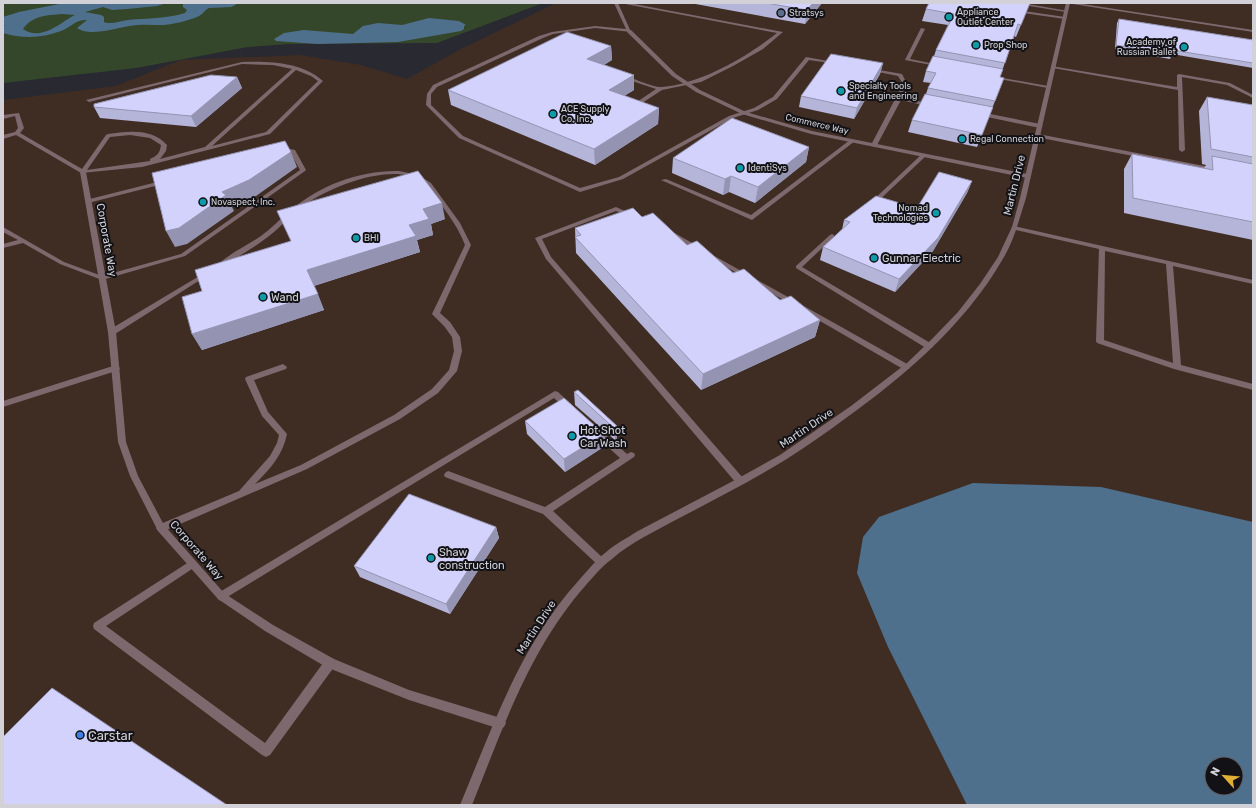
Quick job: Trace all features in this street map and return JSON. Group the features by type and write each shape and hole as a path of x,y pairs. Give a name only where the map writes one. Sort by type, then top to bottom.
{"street":[{"path":"616,3 629,31"},
{"path":"622,3 781,32 761,48 699,81 660,89 630,108"},
{"path":"1014,3 1067,9"},
{"path":"1111,10 1112,3"},
{"name":"Martin Drive","path":"466,805 518,678 540,637 574,590 601,562 609,555 662,522 778,460 854,409 906,367 929,346 959,316 976,294 995,266 1014,228 1023,198 1067,9"},
{"path":"1011,10 1111,10 1253,31"},
{"path":"629,31 595,27 581,28 541,36 435,86 427,98 429,105 461,137 580,190 621,178 731,117 756,110 775,98 808,58 846,65"},
{"path":"923,29 907,60 944,67"},
{"name":"Commerce Way","path":"629,31 670,71 686,83 698,91 744,113 811,132 1027,176"},
{"path":"17,133 83,172 142,165 268,133 321,81 315,76 294,69 265,63 242,63 89,100"},
{"path":"1053,67 1180,89"},
{"path":"862,68 900,75 905,84 874,145"},
{"path":"206,149 294,69"},
{"path":"618,75 660,89"},
{"path":"1182,150 1180,75 1228,84 1253,97"},
{"path":"989,76 1048,87"},
{"path":"899,98 936,106"},
{"path":"973,113 1040,126"},
{"path":"3,117 17,114 20,128 17,133 3,137"},
{"path":"83,172 108,136 120,134 134,133 153,136 160,140 164,145 163,152 158,158 142,165"},
{"path":"1038,136 1223,171"},
{"path":"664,180 752,218 852,141"},
{"path":"3,229 62,263 102,278 182,255 303,170 292,150 277,154"},
{"path":"872,205 924,155"},
{"name":"Corporate Way","path":"83,172 112,332 122,442 134,476 160,528 221,596 268,628 330,662 409,695 500,723"},
{"path":"112,332 256,243 275,229 294,211 316,196 352,180 386,173 402,173 415,176 426,181 462,228 468,245 436,314 447,324 456,337 458,351 454,371 435,391 397,417 304,467 160,528"},
{"path":"88,201 171,180"},
{"path":"644,220 616,209 538,238 548,258 740,481"},
{"path":"1014,228 1253,282"},
{"path":"665,230 906,367"},
{"path":"832,236 798,267 929,346"},
{"path":"3,246 23,241"},
{"path":"1102,248 1100,341 1177,367 1253,387"},
{"path":"1169,263 1177,367"},
{"path":"239,494 274,458 282,445 283,434 265,414 249,379 283,367"},
{"path":"3,404 116,368"},
{"path":"221,596 555,394 573,410"},
{"path":"546,511 629,457 591,426"},
{"path":"448,475 546,511 601,562"},
{"path":"192,564 98,626 266,751 330,662"}],"shaded area":[{"path":"556,3 1253,3 1253,805 3,805 3,100 116,86 181,60 300,55 361,65 407,79 461,49"}],"green space":[{"path":"3,3 543,3 437,43 289,44 248,47 136,68 3,83"}],"water":[{"path":"64,3 167,3 157,6 112,10 103,7 85,12 101,15 104,17 104,22 109,23 178,15 185,13 187,10 183,7 183,4 186,3 239,3 231,7 209,8 197,17 168,25 133,25 103,31 88,32 77,28 87,20 83,20 61,31 47,35 25,37 3,33 3,28 5,25 3,25 3,17 19,12","holes":["62,14 75,15 44,32 37,33 23,29 31,21 40,17"]},
{"path":"429,18 459,21 466,25 461,31 398,42 318,44 276,41 274,39 284,33 304,30 353,34 363,26 378,23 402,25"},
{"path":"973,483 1101,487 1253,522 1253,805 967,805 888,647 857,573 863,537 879,517"}],"building":[{"path":"766,3 813,3 807,10"},
{"path":"929,3 1030,3 1021,25 1018,24 1005,63 936,50 954,14 926,9"},
{"name":"Academy of Russian Ballet","path":"1119,19 1253,40 1253,63 1172,50 1172,55 1116,45"},
{"name":"ACE Supply Co. Inc.","path":"567,32 611,46 587,59 634,75 609,90 659,108 594,149 448,90"},
{"name":"Specialty Tools and Engineering","path":"831,54 883,63 857,108 801,96"},
{"path":"933,56 1003,69 1000,77 1004,78 995,101 928,88 936,73 926,71"},
{"path":"211,75 237,77 191,116 94,107 94,104"},
{"path":"925,94 993,107 982,135 912,120"},
{"path":"1207,97 1253,105 1253,157 1211,149"},
{"name":"IdentiSys","path":"732,118 809,147 758,187 731,176 725,179 673,158"},
{"path":"285,141 291,152 249,180 222,192 226,195 179,228 166,231 152,173"},
{"path":"1132,154 1213,170 1212,156 1253,164 1253,222 1133,198"},
{"path":"418,171 442,203 423,209 429,219 409,225 416,236 307,270 318,294 192,334 182,297 202,291 195,270 291,241 277,211"},
{"path":"939,172 972,181 938,238 899,279 823,247 850,222 844,220 876,196 917,208"},
{"path":"633,208 642,217 653,213 687,245 697,241 733,273 744,269 780,300 791,296 820,320 703,374 575,237 581,235 575,228"},
{"path":"578,390 617,426 614,428 574,392"},
{"path":"564,398 604,434 564,459 525,421"},
{"name":"Shaw construction","path":"409,494 496,527 446,604 354,566"},
{"name":"Carstar","path":"52,688 227,805 3,805 3,737"}],"place":[{"name":"Stratsys","path":"781,13"},
{"name":"Appliance Outlet Center","path":"949,17"},
{"name":"Prop Shop","path":"976,45"},
{"name":"Academy of Russian Ballet","path":"1184,47"},
{"name":"Specialty Tools and Engineering","path":"841,91"},
{"name":"ACE Supply Co. Inc.","path":"553,114"},
{"name":"Regal Connection","path":"962,139"},
{"name":"IdentiSys","path":"740,168"},
{"name":"Novaspect, Inc.","path":"203,202"},
{"name":"Nomad Technologies","path":"936,213"},
{"name":"BHI","path":"356,238"},
{"name":"Gunnar Electric","path":"874,258"},
{"name":"Wand","path":"263,297"},
{"name":"Hot Shot Car Wash","path":"572,436"},
{"name":"Shaw construction","path":"431,558"},
{"name":"Carstar","path":"80,735"}]}
